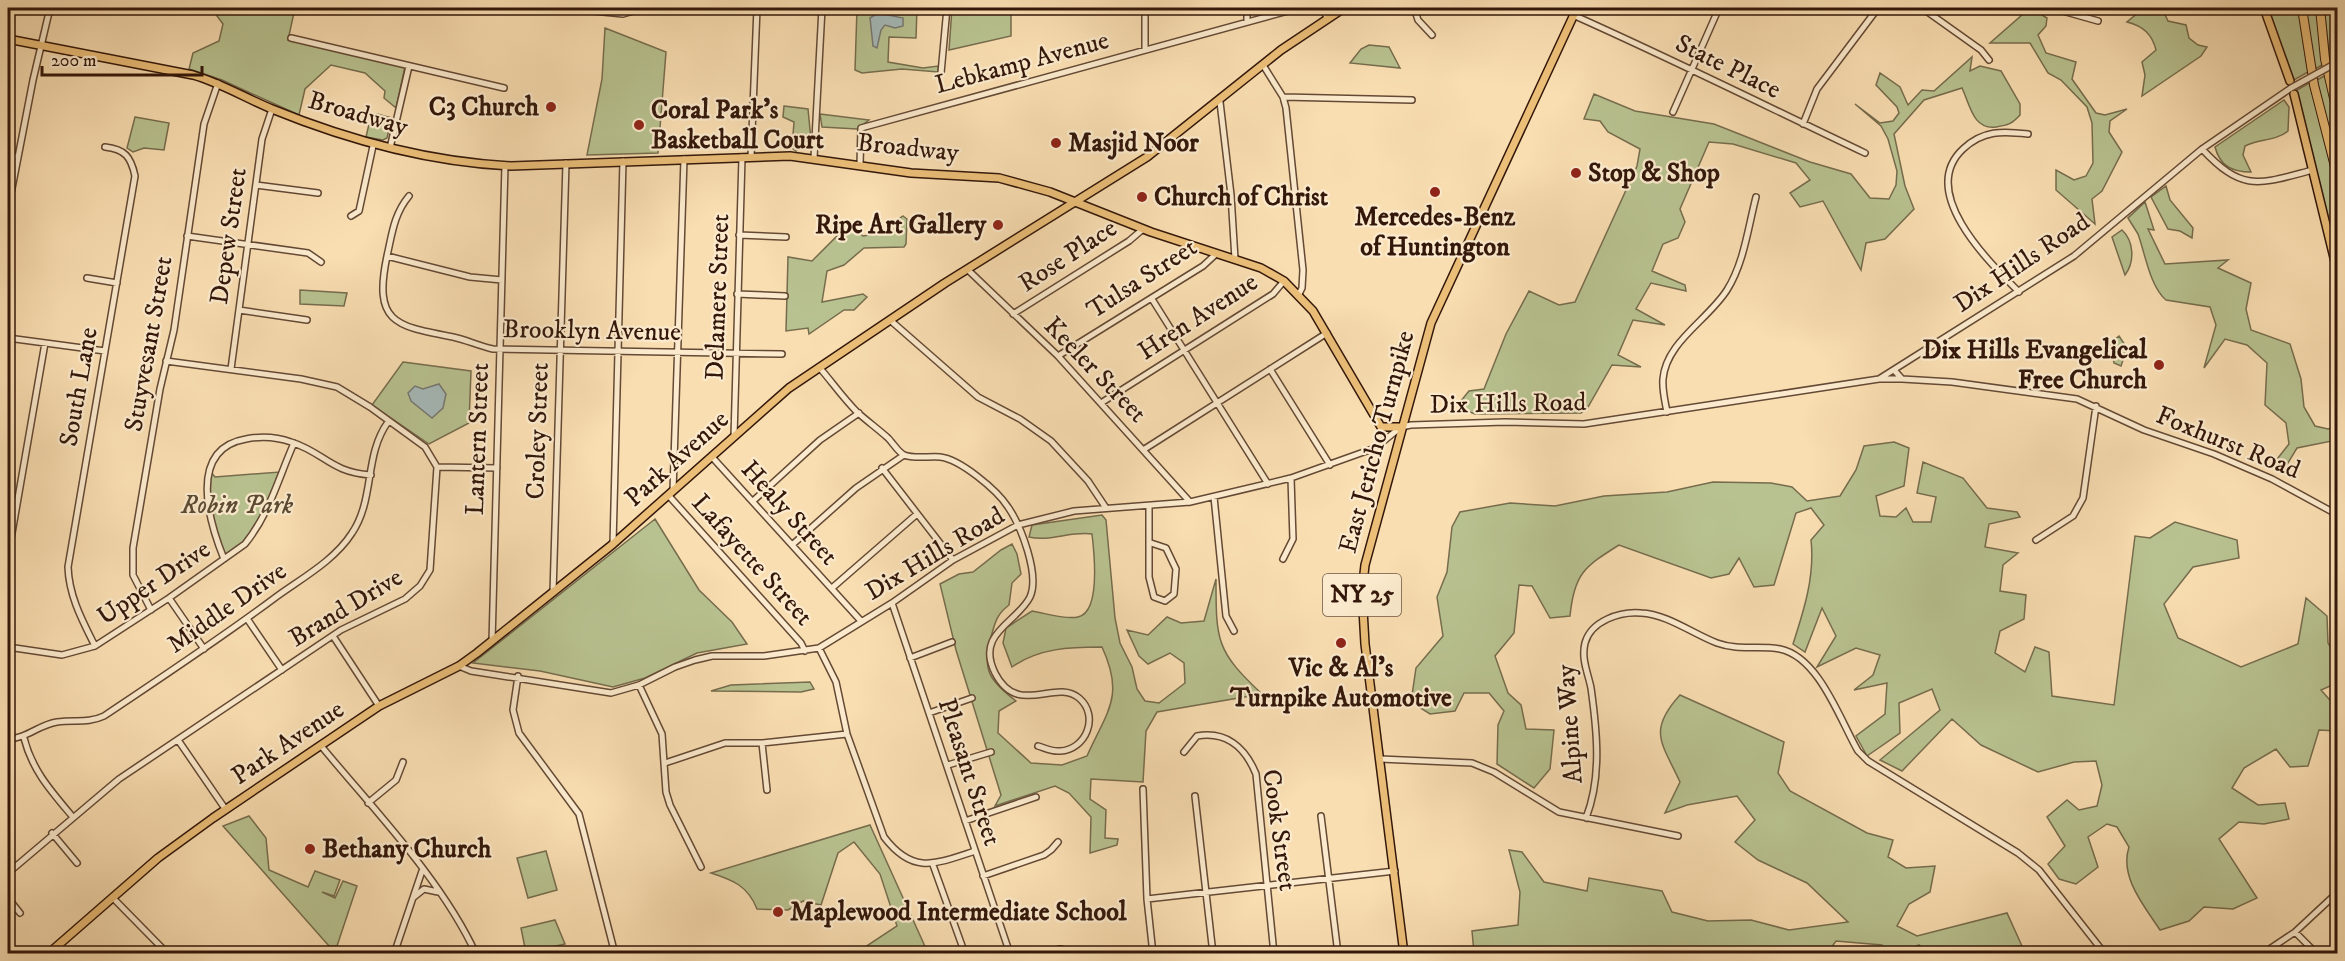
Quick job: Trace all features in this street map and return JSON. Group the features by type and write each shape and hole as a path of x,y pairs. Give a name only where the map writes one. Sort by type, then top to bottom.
{"highway":[{"path":"2302,8 2314,85 2337,178"},
{"path":"2320,8 2325,59 2337,116"}],"main road":[{"name":"Park Avenue","path":"48,954 158,858 225,810 322,747 378,706 459,666 492,642 613,544 789,388 819,366 967,269 1147,157 1220,102 1263,65 1344,8"},
{"name":"East Jericho Turnpike","path":"1404,954 1365,644 1362,592 1367,556 1431,323 1577,8"},
{"path":"2264,8 2290,81"},
{"name":"Broadway","path":"8,39 193,75 218,83 272,109 374,146 506,165 751,157 814,158 924,174 999,178 1041,189 1143,229 1261,268 1284,281 1299,294 1327,333 1381,427 1401,428"},
{"path":"2294,94 2337,274"}],"street":[{"path":"8,209 40,45 50,8"},
{"path":"563,8 623,14 644,8"},
{"path":"751,157 757,8"},
{"path":"814,158 822,8"},
{"path":"941,73 947,8"},
{"path":"1144,8 1145,50"},
{"path":"1247,8 1247,22"},
{"name":"Lebkamp Avenue","path":"860,165 861,128 1299,8"},
{"path":"1321,8 1328,18"},
{"path":"1414,8 1418,20 1432,35"},
{"path":"1673,112 1719,8"},
{"path":"1803,124 1817,89 1878,8"},
{"path":"1922,8 1981,50 1989,60"},
{"path":"2052,8 2098,21"},
{"name":"State Place","path":"1573,15 1865,153"},
{"path":"291,38 504,88"},
{"name":"Dix Hills Road","path":"459,666 471,671 518,676 595,693 611,693 639,685 675,666 712,656 764,656 819,648 892,603 954,560 1018,525 1057,513 1190,502 1268,484 1330,465 1378,446 1401,428 1411,425 1505,422 1579,425 1758,396 1879,380 2083,250 2202,149 2273,99 2337,62"},
{"path":"1263,65 1283,97 1303,270 1302,288 1299,294"},
{"path":"390,148 409,66"},
{"name":"Stuyvesant Street","path":"151,610 134,575 133,548 166,361 174,330 204,124 218,83"},
{"path":"1283,97 1412,100"},
{"path":"1220,102 1231,195 1235,259"},
{"name":"Depew Street","path":"231,369 262,139 272,109"},
{"path":"2019,292 1999,272 1958,218 1948,194 1948,181 1955,158 1978,137 2007,131 2028,134"},
{"path":"351,216 359,211 374,146"},
{"name":"South Lane","path":"95,646 75,605 68,580 68,567 135,176 127,154 119,149 105,147"},
{"path":"2202,149 2222,169 2240,180 2270,181 2313,170"},
{"path":"8,155 17,157"},
{"name":"Delamere Street","path":"734,437 742,158"},
{"name":"Lafayette Street","path":"684,159 671,494 801,643 805,651"},
{"path":"613,544 623,161"},
{"name":"Croley Street","path":"553,592 566,163"},
{"name":"Lantern Street","path":"492,642 506,165"},
{"path":"256,185 318,193"},
{"name":"Brooklyn Avenue","path":"409,196 398,209 382,286 383,297 395,321 420,332 454,337 500,350 782,354"},
{"path":"1667,412 1663,380 1666,363 1678,345 1727,290 1736,272 1756,197"},
{"name":"Rose Place","path":"1013,314 1129,241 1143,229"},
{"path":"739,235 786,237"},
{"path":"187,236 308,253 321,262"},
{"name":"Tulsa Street","path":"1058,356 1203,266 1216,254"},
{"path":"387,256 470,277 502,280"},
{"name":"Keeler Street","path":"967,269 1058,356 1190,502"},
{"path":"87,278 117,283"},
{"name":"Hren Avenue","path":"1101,403 1273,294 1284,281"},
{"path":"737,294 784,296"},
{"path":"1152,298 1268,484"},
{"path":"239,310 307,320"},
{"path":"890,320 978,397 1020,419 1051,441 1088,482 1107,508"},
{"path":"1143,450 1327,333"},
{"path":"8,338 105,351"},
{"path":"8,551 45,343"},
{"path":"166,361 231,369 336,387 370,407 425,447 437,467 497,468"},
{"path":"819,366 859,414 904,455"},
{"path":"1270,369 1330,465"},
{"path":"1894,370 1902,379"},
{"name":"Foxhurst Road","path":"1879,380 1902,379 2063,396 2096,406 2144,430 2214,454 2272,479 2337,515"},
{"path":"2036,540 2073,516 2083,498 2096,406"},
{"path":"753,501 820,440 859,414"},
{"name":"Middle Drive","path":"8,739 24,738 57,722 93,722 104,716 248,620 341,548 360,519 376,443 388,422"},
{"path":"224,559 208,510 207,482 217,453 227,445 252,438 268,437 294,443 341,471 371,475"},
{"name":"Upper Drive","path":"8,647 63,655 95,646 224,559 245,544 263,520 276,493 294,443"},
{"path":"792,545 882,468 904,455 952,459 962,464 1003,500 1018,525 1030,562 1034,585 1027,602 1000,628 994,637 992,665 1001,682 1019,694 1032,697 1058,692 1076,696 1086,705 1089,720 1083,739 1072,748 1052,751 1038,746"},
{"name":"Healy Street","path":"712,457 861,621"},
{"name":"Brand Drive","path":"8,873 118,779 333,636 405,599 420,586 430,570 437,467"},
{"path":"882,468 954,560"},
{"path":"1283,559 1293,539 1291,478"},
{"path":"1214,497 1226,616 1234,631"},
{"path":"1149,506 1150,585 1154,597 1165,601 1174,594 1176,569 1166,548 1151,543"},
{"path":"832,588 917,514"},
{"path":"169,598 204,649"},
{"name":"Pleasant Street","path":"892,603 1010,954"},
{"name":"Alpine Way","path":"1380,759 1472,763 1494,772 1559,812 1586,819 1597,786 1595,722 1590,681 1585,666 1584,646 1589,632 1611,618 1641,612 1656,616 1728,647 1781,649 1809,664 1857,752 2018,853 2040,870 2105,954"},
{"path":"248,620 282,670"},
{"path":"333,636 378,706"},
{"path":"910,658 952,642"},
{"path":"819,648 836,682 847,734 884,837 894,851 905,858 933,865 975,851"},
{"path":"518,676 514,720 519,733 579,814 615,954"},
{"path":"639,685 656,719 665,763 666,792 670,806 701,867"},
{"path":"929,713 972,698"},
{"path":"665,763 725,743 762,743 847,734"},
{"name":"Cook Street","path":"1184,752 1197,736 1210,734 1223,736 1246,753 1256,774 1275,954"},
{"path":"24,738 33,765 41,779 72,816"},
{"path":"178,740 225,810"},
{"path":"762,743 767,790"},
{"path":"322,747 442,895 463,927 476,954"},
{"path":"948,765 991,752"},
{"path":"368,803 396,780 403,762"},
{"path":"1143,789 1147,899 1153,954"},
{"path":"1195,796 1213,954"},
{"path":"965,821 1036,797"},
{"path":"1321,816 1338,954"},
{"path":"1586,819 1678,836"},
{"path":"52,834 78,863"},
{"path":"983,876 1044,855 1058,842"},
{"path":"933,865 965,954"},
{"path":"394,954 422,870"},
{"path":"1147,899 1395,871"},
{"path":"413,898 427,889 442,895"},
{"path":"2262,954 2295,932 2337,892"},
{"path":"112,897 168,954"},
{"path":"8,898 20,913"},
{"path":"2295,932 2317,954"},
{"path":"1036,954 1061,949 1073,954"}],"green space":[{"path":"211,8 295,8 288,40 405,67 396,108 384,98 385,91 365,73 331,65 305,89 299,115 222,80 189,69 193,53 219,41 223,24"},
{"path":"857,8 917,8 916,38 889,37 888,62 923,68 938,66 938,72 902,69 862,73 855,70"},
{"path":"952,8 1011,8 1011,36 949,50"},
{"path":"2030,8 2047,18 2046,26 2038,35 2046,53 2076,62 2072,79 2096,113 2105,115 2127,109 2110,121 2109,132 2122,152 2102,191 2092,199 2095,224 2056,190 2056,170 2074,180 2086,176 2093,163 2092,123 2087,107 2061,80 2048,73 2030,43 1990,43"},
{"path":"2138,8 2162,8 2168,21 2186,25 2189,38 2198,45 2207,47 2201,56 2142,96 2145,75 2142,62 2156,50 2152,39 2146,32 2127,22 2139,12"},
{"path":"2268,8 2298,8 2308,72 2294,80"},
{"path":"2306,8 2317,8 2322,65 2315,69"},
{"path":"2324,8 2337,8 2337,57 2330,60"},
{"path":"605,28 666,52 658,153 587,155 602,79"},
{"path":"1369,45 1389,47 1400,68 1350,63 1361,49"},
{"path":"1972,57 1970,71 1980,66 2001,71 2020,104 2020,115 2004,126 1982,125 1973,115 1962,88 1924,100 1894,134 1905,186 1914,209 1885,239 1866,243 1861,270 1823,201 1800,207 1790,193 1810,180 1796,163 1733,144 1709,142 1680,209 1685,222 1678,238 1663,244 1652,271 1685,285 1686,291 1651,283 1636,309 1665,325 1633,320 1618,355 1641,367 1612,365 1588,407 1581,413 1475,414 1460,408 1460,402 1469,391 1484,389 1506,334 1529,291 1559,305 1575,302 1637,166 1640,149 1608,132 1600,121 1584,119 1594,94 1635,111 1714,124 1810,162 1851,174 1870,198 1889,199 1896,185 1897,171 1888,139 1881,126 1855,104 1880,123 1893,121 1899,113 1897,107 1876,85 1880,73 1900,87 1908,105 1922,90 1934,91"},
{"path":"2326,75 2337,130 2337,164 2317,80"},
{"path":"2311,82 2337,193 2337,255 2297,90"},
{"path":"2284,100 2289,107 2288,131 2278,137 2245,146 2243,155 2251,172 2228,167 2220,159 2215,147"},
{"path":"784,106 808,109 811,140 796,151 792,148 794,122 783,117"},
{"path":"377,114 392,118 387,138 383,140 366,137 369,124 375,124"},
{"path":"820,114 869,120 857,129 822,127"},
{"path":"135,117 169,123 164,150 144,148 133,152 127,148"},
{"path":"2166,186 2170,200 2193,228 2192,238 2180,231 2168,229 2151,197"},
{"path":"2145,202 2154,230 2148,229 2165,264 2228,260 2218,268 2251,283 2246,309 2251,330 2290,344 2301,379 2304,407 2315,426 2328,429 2337,427 2337,440 2297,448 2283,471 2274,463 2289,444 2286,423 2265,405 2267,363 2247,345 2225,339 2204,368 2216,325 2210,307 2166,300 2160,294 2138,234 2128,218"},
{"path":"903,216 907,219 904,247 864,248 844,265 827,271 822,302 863,294 867,297 854,310 844,310 809,334 808,328 786,331 788,257 812,261 840,233 853,228 863,236 894,231 896,221"},
{"path":"2122,230 2129,240 2132,252 2125,275 2112,237"},
{"path":"300,290 347,293 344,306 300,304"},
{"path":"2119,336 2127,348 2121,366 2114,363 2110,343"},
{"path":"403,362 471,371 469,423 429,444 372,405"},
{"path":"1894,442 1909,448 1904,486 1876,496 1880,516 1896,517 1906,508 1913,522 1931,522 1936,497 1917,493 1923,462 1963,478 1987,508 2017,512 2020,517 1989,524 1985,547 2018,553 2003,565 2000,591 2026,595 2024,619 2000,631 1995,653 2025,672 2035,647 2049,652 2052,696 2114,705 2135,536 2150,538 2175,522 2237,540 2239,558 2193,567 2164,604 2178,638 2241,667 2298,644 2306,598 2327,616 2328,643 2337,657 2337,683 2321,690 2337,708 2337,731 2319,730 2308,766 2290,767 2276,749 2244,768 2232,788 2258,805 2285,803 2289,819 2264,824 2239,822 2219,839 2257,898 2233,909 2204,907 2189,921 2160,930 2141,902 2130,880 2127,858 2129,847 2117,827 2107,824 2088,837 2098,867 2076,884 2059,879 2048,864 2065,846 2047,817 2067,800 2079,810 2097,806 2102,785 2096,761 2074,762 2038,772 1981,745 1952,719 1902,771 1880,760 1940,710 1932,689 1899,703 1900,733 1867,756 1856,736 1885,714 1887,683 1854,690 1873,675 1880,655 1856,648 1817,667 1836,636 1822,608 1805,652 1793,644 1805,606 1810,580 1811,540 1824,525 1811,508 1796,513 1774,585 1754,587 1739,558 1729,574 1711,578 1619,545 1597,559 1583,573 1574,590 1570,616 1550,618 1532,586 1519,585 1514,633 1495,656 1508,693 1521,705 1526,729 1554,730 1550,769 1534,788 1497,764 1498,725 1504,711 1489,693 1464,693 1455,711 1430,714 1411,702 1416,668 1443,636 1437,597 1447,572 1452,527 1460,512 1510,503 1555,506 1604,496 1667,492 1713,482 1771,483 1792,487 1807,501 1840,496 1856,470 1864,446"},
{"name":"Robin Park","path":"210,471 215,477 280,472 254,533 224,559 208,510"},
{"path":"1102,515 1106,520 1115,618 1120,643 1132,667 1137,689 1145,701 1159,703 1185,683 1184,663 1170,653 1148,664 1139,656 1127,630 1148,635 1167,617 1181,623 1204,621 1216,579 1218,631 1222,644 1235,667 1262,694 1157,712 1146,731 1143,782 1091,779 1090,799 1106,810 1105,838 1118,839 1117,845 1090,853 1091,817 1069,793 1055,786 995,806 1001,795 956,650 940,584 959,574 973,572 1012,544 1017,554 1021,574 1012,583 1009,605 995,623 987,658 994,681 1016,701 999,711 998,733 1031,763 1062,765 1087,756 1107,715 1113,692 1109,664 1102,647 1067,648 1044,652 1012,667 1003,643 1006,628 1032,611 1061,617 1078,617 1085,613 1093,593 1095,566 1092,534 1029,537 1032,525"},
{"path":"655,519 699,590 732,622 747,644 697,653 645,678 613,687 540,671 473,663"},
{"path":"810,682 814,689 801,692 711,691 731,685"},
{"path":"1680,695 1784,742 1778,773 1790,791 1867,833 1893,840 1888,857 1906,868 1935,866 1930,892 1909,904 1897,926 1917,936 2007,913 2022,946 1995,948 1986,953 1930,954 1919,945 1902,953 1892,954 1882,945 1836,941 1828,952 1830,954 1570,954 1557,947 1516,953 1474,953 1472,931 1518,925 1520,892 1509,850 1522,852 1544,882 1587,891 1589,878 1662,891 1672,912 1708,921 1751,920 1789,930 1848,922 1807,883 1758,860 1735,842 1755,820 1737,796 1687,805 1665,813 1680,782 1663,747 1661,728 1670,707"},
{"path":"249,816 266,838 269,870 308,887 315,871 340,880 334,896 322,892 335,898 343,881 357,886 337,946 329,946 223,826"},
{"path":"870,825 928,953 856,953 897,926 880,874 854,842 838,853 821,905 803,901 788,910 757,909 749,895 739,885 711,873"},
{"path":"546,851 557,890 528,898 517,858"},
{"path":"555,920 565,944 551,947 552,953 526,953 521,928"}],"shaded area":[{"path":"878,13 903,18 903,26 895,28 885,25 881,30 877,48 873,46 870,18"},
{"path":"439,384 446,394 443,408 432,418 411,401 408,393 415,386 423,389"}],"place":[{"name":"C3 Church","path":"551,107"},
{"name":"Coral Park's Basketball Court","path":"639,125"},
{"name":"Masjid Noor","path":"1056,143"},
{"name":"Stop & Shop","path":"1576,173"},
{"name":"Mercedes-Benz of Huntington","path":"1435,192"},
{"name":"Church of Christ","path":"1142,197"},
{"name":"Ripe Art Gallery","path":"998,225"},
{"name":"Dix Hills Evangelical Free Church","path":"2159,365"},
{"name":"Vic & Al's Turnpike Automotive","path":"1341,643"},
{"name":"Bethany Church","path":"310,849"},
{"name":"Maplewood Intermediate School","path":"778,912"}]}
